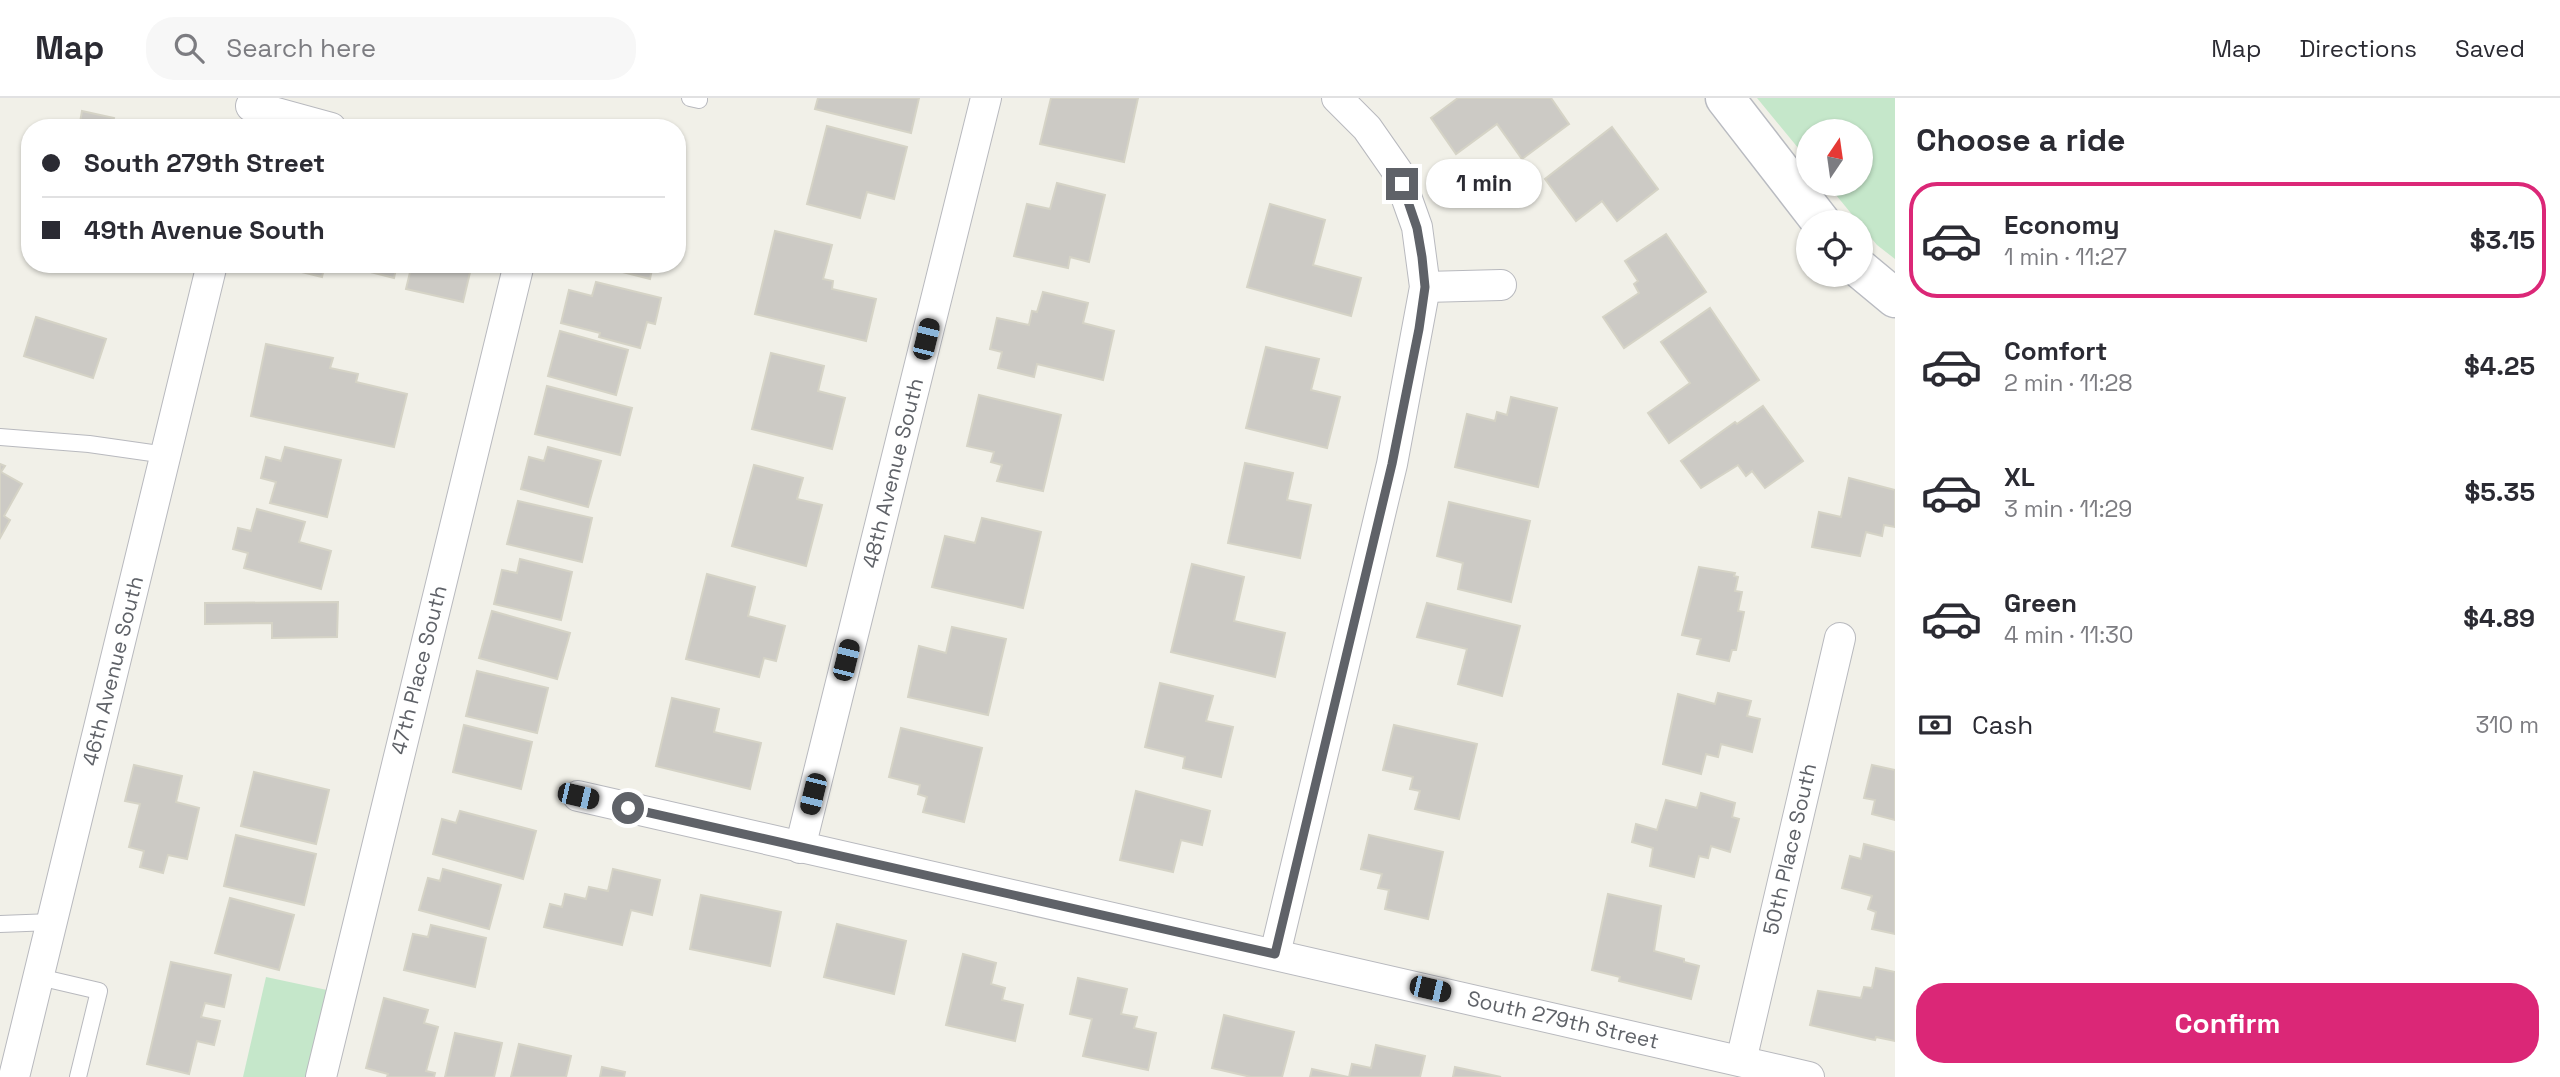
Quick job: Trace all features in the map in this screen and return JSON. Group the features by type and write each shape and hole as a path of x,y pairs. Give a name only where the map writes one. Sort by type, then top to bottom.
{"street":[{"name":"48th Avenue South","path":"800,848 986,98"},
{"path":"1275,954 1392,464 1425,287 1417,228 1397,171 1367,128 1337,98"},
{"path":"1725,98 1812,210"},
{"path":"249,111 288,119"},
{"name":"46th Avenue South","path":"11,1060 39,977 210,273"},
{"name":"47th Place South","path":"321,1077 517,273"},
{"path":"1873,280 1895,298"},
{"path":"1425,287 1501,285"},
{"name":"50th Place South","path":"1741,1061 1840,638"},
{"name":"South 279th Street","path":"578,796 1809,1077"}],"lane":[{"path":"690,98 699,98"},
{"path":"0,438 89,444 166,454"},
{"path":"0,924 52,922"},
{"path":"39,977 99,992 78,1077"}],"green space":[{"path":"1757,98 1895,98 1895,259 1873,240 1873,210 1848,210 1837,196 1873,196 1873,119 1796,119 1796,145"},
{"path":"266,977 327,990 307,1077 243,1077"}],"building":[{"path":"818,98 919,98 911,133 815,109"},
{"path":"1051,98 1138,98 1124,162 1040,144"},
{"path":"1458,98 1551,98 1569,124 1522,159 1497,124 1456,154 1431,118"},
{"path":"82,111 114,118 114,119 81,119"},
{"path":"827,126 907,147 894,199 867,192 860,218 807,204"},
{"path":"1612,127 1658,189 1617,221 1602,201 1576,221 1545,179"},
{"path":"1057,183 1105,195 1089,262 1070,257 1068,268 1014,256 1027,204 1050,209"},
{"path":"1270,204 1325,220 1313,265 1361,278 1351,316 1247,287"},
{"path":"775,231 832,245 823,279 833,281 832,289 876,299 866,341 755,314"},
{"path":"1666,234 1706,292 1624,348 1603,317 1639,293 1634,284 1638,281 1625,261"},
{"path":"306,273 323,273 322,277"},
{"path":"374,273 395,273 394,278"},
{"path":"410,273 470,273 463,302 406,289"},
{"path":"626,273 651,273 650,279"},
{"path":"596,282 661,298 655,324 647,322 640,348 599,337 600,333 561,323 569,290 592,296"},
{"path":"1043,292 1088,303 1083,323 1114,331 1103,380 1037,364 1034,377 998,368 1002,352 990,349 997,318 1029,325 1032,311 1037,312"},
{"path":"1710,308 1759,380 1669,443 1648,413 1690,383 1661,342"},
{"path":"36,317 106,339 93,378 24,356"},
{"path":"560,331 628,350 616,395 548,376"},
{"path":"266,344 333,358 330,368 358,374 356,382 407,394 394,447 251,416"},
{"path":"1266,347 1319,359 1311,390 1340,397 1327,448 1246,428"},
{"path":"771,353 824,366 818,391 845,398 832,449 752,429"},
{"path":"547,386 632,408 620,455 535,434"},
{"path":"979,395 1061,415 1043,491 997,481 1002,465 991,462 994,452 967,446"},
{"path":"1511,397 1557,408 1538,487 1455,467 1467,414 1495,421 1497,412 1507,415"},
{"path":"1763,406 1803,461 1765,488 1752,471 1746,476 1738,465 1701,488 1681,461 1735,422 1737,424"},
{"path":"285,447 341,460 327,517 270,503 276,482 261,478 266,457 281,461"},
{"path":"548,447 601,461 588,507 521,489 529,457 544,461"},
{"path":"1245,463 1293,473 1287,500 1311,505 1300,558 1228,543"},
{"path":"0,464 5,466 1,472 22,484 4,516 10,520 0,538"},
{"path":"754,465 803,478 797,499 822,505 806,566 732,546"},
{"path":"1849,478 1895,490 1895,527 1884,525 1882,536 1866,532 1860,556 1812,547 1819,512 1841,517"},
{"path":"518,501 592,518 582,562 507,544"},
{"path":"1449,502 1530,521 1511,602 1458,589 1463,563 1437,556"},
{"path":"257,509 305,522 299,542 331,551 321,589 244,568 248,553 233,549 238,528 251,531"},
{"path":"982,518 1041,532 1023,608 932,587 945,536 975,543"},
{"path":"520,559 572,572 561,620 494,604 502,570 517,573"},
{"path":"1192,564 1244,577 1234,621 1285,633 1275,677 1171,652"},
{"path":"1699,567 1735,573 1734,576 1738,577 1735,591 1742,592 1738,611 1744,612 1736,650 1732,650 1729,661 1697,654 1701,639 1682,635"},
{"path":"707,574 755,587 748,616 785,626 776,661 764,658 759,677 686,659"},
{"path":"338,602 337,637 272,638 272,623 205,624 205,603"},
{"path":"1427,603 1520,626 1502,696 1458,684 1467,649 1417,637"},
{"path":"492,611 570,633 557,679 479,658"},
{"path":"952,627 1006,639 988,715 908,697 919,646 946,653"},
{"path":"477,671 548,688 537,733 466,716"},
{"path":"1160,683 1213,696 1206,721 1233,727 1221,777 1183,768 1185,757 1145,747"},
{"path":"1718,693 1751,701 1747,716 1760,719 1752,752 1721,744 1718,757 1706,754 1701,774 1663,764 1678,694 1715,704"},
{"path":"672,698 719,709 714,732 761,743 750,789 656,766"},
{"path":"464,725 532,742 521,789 453,772"},
{"path":"1394,725 1477,744 1459,819 1415,809 1420,791 1410,789 1413,777 1383,770"},
{"path":"901,728 982,748 964,822 923,812 927,797 918,794 920,785 889,777"},
{"path":"134,765 182,776 176,802 199,808 187,859 168,855 163,873 140,867 144,851 129,847 140,804 125,801"},
{"path":"1872,765 1895,770 1895,820 1872,814 1875,800 1864,798"},
{"path":"254,772 329,790 316,844 241,826"},
{"path":"1136,791 1210,811 1202,845 1181,840 1173,872 1120,860"},
{"path":"1701,793 1735,803 1732,817 1739,819 1730,852 1711,846 1708,858 1699,856 1694,877 1650,866 1653,848 1632,842 1636,824 1657,830 1666,800 1697,808"},
{"path":"460,811 536,831 523,879 433,854 442,819 456,823"},
{"path":"236,835 316,854 304,905 224,886"},
{"path":"1369,835 1443,852 1428,919 1385,909 1389,890 1378,888 1382,874 1361,869"},
{"path":"1864,844 1895,852 1895,934 1872,929 1876,912 1868,909 1872,896 1842,888 1850,856 1861,859"},
{"path":"443,869 501,885 489,929 419,910 428,878 440,881"},
{"path":"613,869 660,880 652,915 631,910 622,945 544,927 550,904 562,907 565,894 586,899 589,887 608,891"},
{"path":"1608,894 1661,906 1654,951 1699,966 1691,999 1619,981 1620,977 1592,970"},
{"path":"701,895 781,912 770,966 690,949"},
{"path":"230,898 294,915 279,970 215,953"},
{"path":"837,924 906,941 894,994 824,977"},
{"path":"431,925 486,938 475,987 404,970 413,934 428,937"},
{"path":"963,954 996,963 991,984 1005,988 1002,1000 1023,1005 1015,1041 946,1025"},
{"path":"171,962 231,975 224,1007 205,1003 201,1017 220,1021 214,1045 197,1041 189,1074 147,1064"},
{"path":"1876,968 1895,972 1895,1041 1876,1037 1875,1040 1810,1025 1818,991 1861,998 1864,987 1872,988"},
{"path":"1078,978 1127,989 1121,1014 1137,1017 1134,1028 1156,1033 1148,1070 1083,1056 1092,1019 1070,1014"},
{"path":"384,998 428,1010 424,1023 438,1027 426,1071 435,1073 434,1077 387,1077 388,1074 366,1068"},
{"path":"1224,1015 1294,1032 1282,1077 1251,1077 1212,1068"},
{"path":"455,1033 502,1043 494,1077 445,1077"},
{"path":"519,1044 571,1056 566,1077 511,1077"},
{"path":"1376,1045 1425,1056 1420,1077 1349,1077 1352,1064 1371,1068"},
{"path":"602,1067 625,1072 624,1077 600,1077"},
{"path":"1455,1067 1501,1077 1453,1077"},
{"path":"1312,1069 1348,1077 1310,1077"}],"route":[{"path":"628,808 1275,954 1392,464 1419,329 1425,287 1422,257 1417,228 1402,184"}]}
